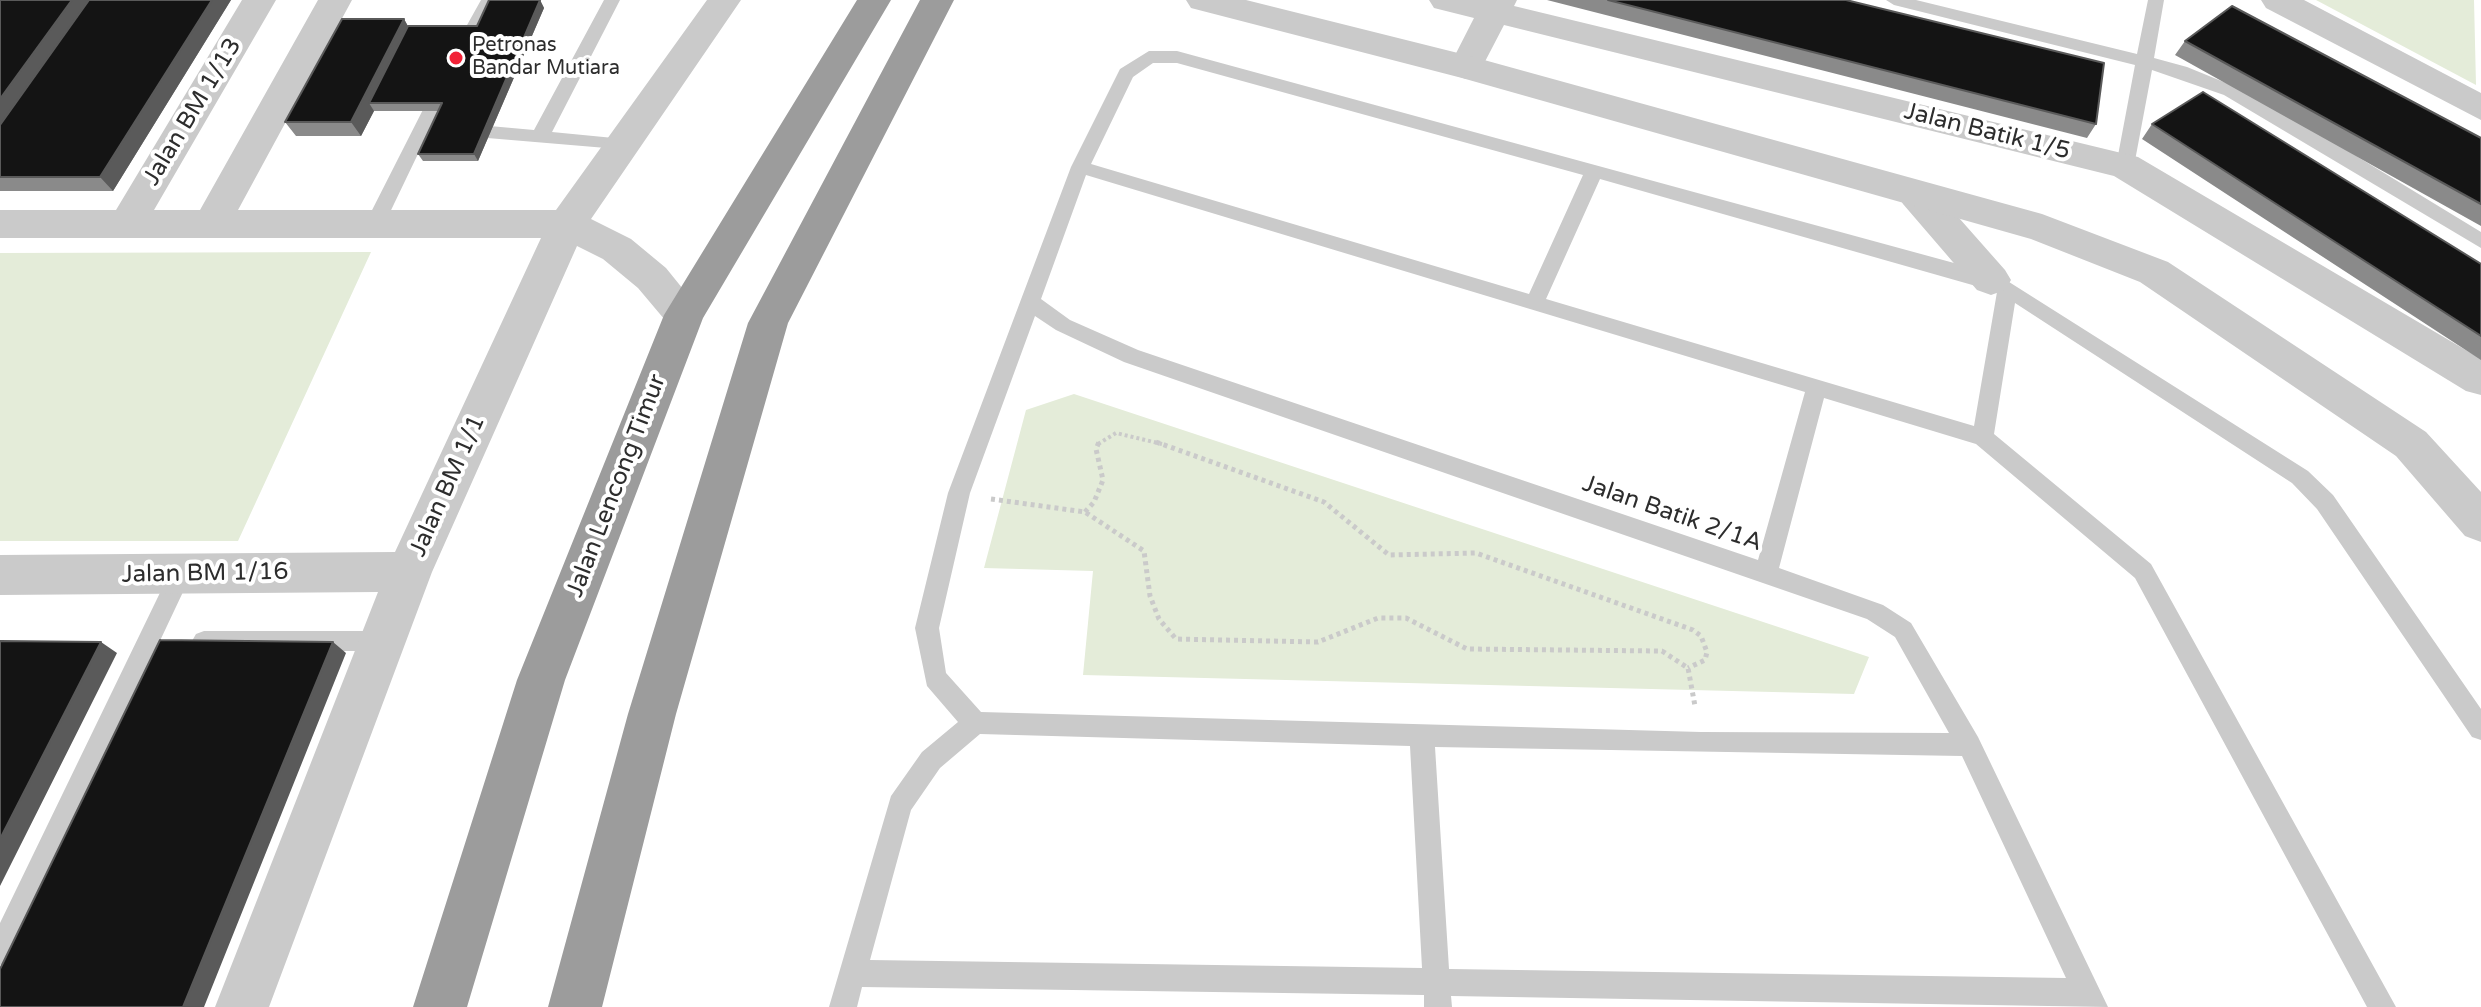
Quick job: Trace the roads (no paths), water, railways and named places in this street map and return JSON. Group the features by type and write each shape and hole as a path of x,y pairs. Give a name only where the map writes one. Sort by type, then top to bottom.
{"highway":[{"name":"Jalan Lencong Timur","path":"440,1007 541,680 684,315 874,0"},
{"path":"575,1007 652,714 768,323 937,0"}],"street":[{"name":"Jalan BM 1/13","path":"127,224 259,0"},
{"path":"211,224 335,0"},
{"name":"Jalan BM 1/1","path":"242,1007 409,572 567,224 724,0"},
{"path":"1203,0 1466,67 2042,228 2154,272 2411,444 2481,523"},
{"name":"Jalan Batik 1/5","path":"1446,0 1497,6 2125,166 2481,379"},
{"path":"2278,0 2481,108"},
{"path":"1466,67 1497,6"},
{"path":"1916,194 2000,284"},
{"path":"0,224 567,224 617,249 652,278 684,315"},
{"name":"Jalan BM 1/16","path":"0,575 409,572"}],"lane":[{"path":"375,224 422,126 489,0"},
{"path":"540,137 612,0"},
{"path":"1894,0 2146,61 2230,91 2481,241"},
{"path":"2125,166 2156,0"},
{"path":"975,723 935,678 927,628 959,493 1080,167 1126,73 1149,57 1177,57 2000,284 2300,477 2325,502 2481,729"},
{"path":"422,126 624,145"},
{"path":"1080,167 1983,437 2143,571 2382,1007"},
{"path":"1534,304 1595,170"},
{"path":"1983,437 2000,284"},
{"name":"Jalan Batik 2/1A","path":"1029,301 1063,325 1131,356 1766,573 1875,612 1903,630 1969,745 2091,1000"},
{"path":"1766,573 1816,389"},
{"path":"0,952 180,575"},
{"path":"149,640 383,641"},
{"path":"843,1007 850,973 900,805 931,760 975,723 1701,743 1969,745"},
{"path":"1422,734 1437,994"},
{"path":"850,973 1437,994 2091,1000"}],"place":[{"name":"Petronas Bandar Mutiara","path":"456,58"}]}
